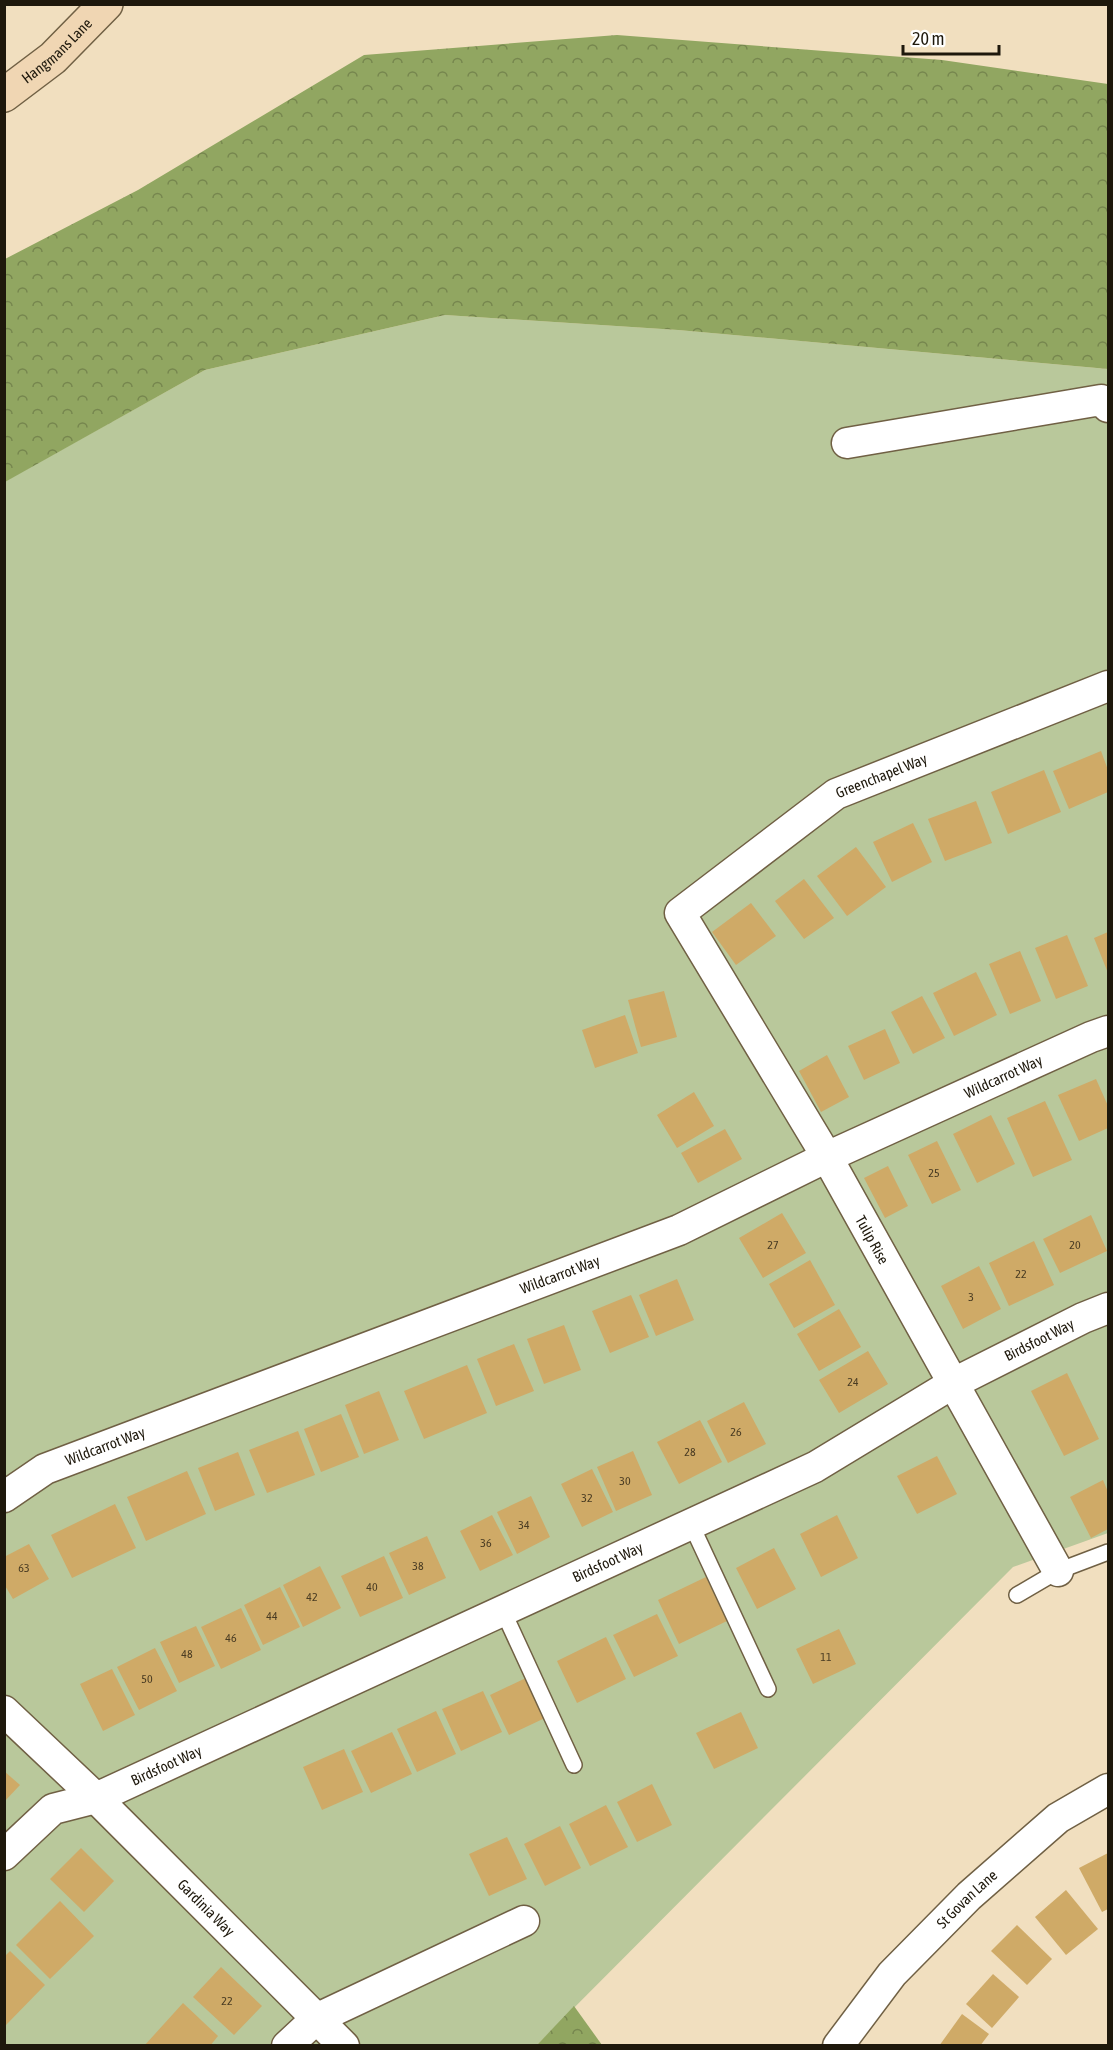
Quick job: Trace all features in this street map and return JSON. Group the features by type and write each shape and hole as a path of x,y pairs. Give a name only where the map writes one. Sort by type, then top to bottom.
{"street":[{"name":"Hangmans Lane","path":"4,95 53,58 106,4"},
{"path":"847,443 1101,400 1108,407"},
{"name":"Greenchapel Way","path":"680,913 836,794 1108,686"},
{"name":"Tulip Rise","path":"680,913 827,1157 1058,1571"},
{"name":"Wildcarrot Way","path":"4,1497 45,1469 679,1230 827,1157 1108,1031"},
{"name":"Birdsfoot Way","path":"4,1856 53,1809 96,1798 815,1467 952,1384 1083,1318 1108,1308"},
{"name":"Gardinia Way","path":"4,1711 96,1798 344,2046"},
{"name":"St Govan Lane","path":"851,2041 892,1974 969,1896 1058,1818 1108,1789"},
{"path":"287,2046 316,2019 524,1921"}],"lane":[{"path":"691,1524 768,1689"},
{"path":"1017,1595 1058,1571 1108,1552"},
{"path":"503,1611 574,1764"}],"green space":[{"path":"617,35 942,60 1108,84 1108,369 678,330 445,315 205,370 5,482 5,259 138,190 364,55"},
{"path":"445,315 678,330 1108,369 1108,1533 1013,1567 537,2045 5,2045 4,482 205,370"},
{"path":"574,2006 602,2045 537,2045"}],"building":[{"path":"1101,751 1108,770 1108,792 1069,809 1053,771"},
{"path":"1044,770 1061,812 1008,834 991,792"},
{"path":"976,801 992,843 945,861 928,819"},
{"path":"913,823 932,862 892,882 873,842"},
{"path":"856,847 886,887 847,916 817,876"},
{"path":"804,879 834,918 804,939 775,901"},
{"path":"751,903 776,936 736,965 712,932"},
{"path":"1108,932 1108,973 1094,938"},
{"path":"1067,935 1088,986 1056,999 1035,948"},
{"path":"1020,951 1041,1001 1010,1014 989,964"},
{"path":"976,972 997,1015 954,1036 933,993"},
{"path":"664,991 677,1037 641,1047 628,1000"},
{"path":"922,996 945,1038 913,1054 891,1012"},
{"path":"625,1015 638,1053 595,1068 582,1030"},
{"path":"885,1029 900,1063 864,1080 848,1046"},
{"path":"827,1055 849,1097 821,1112 799,1071"},
{"path":"1096,1079 1108,1106 1108,1128 1079,1141 1058,1095"},
{"path":"694,1092 714,1126 677,1148 657,1115"},
{"path":"1045,1101 1072,1160 1033,1177 1007,1118"},
{"path":"991,1115 1015,1164 977,1183 953,1134"},
{"path":"725,1129 742,1159 698,1183 681,1153"},
{"path":"937,1141 961,1190 932,1204 908,1155"},
{"path":"888,1166 908,1206 885,1218 864,1178"},
{"path":"782,1213 806,1253 763,1278 739,1238"},
{"path":"1091,1215 1107,1251 1060,1273 1043,1239"},
{"path":"1034,1241 1054,1285 1009,1306 989,1263"},
{"path":"810,1260 835,1305 794,1328 769,1284"},
{"path":"979,1266 1001,1309 963,1329 941,1286"},
{"path":"677,1279 694,1320 656,1336 639,1295"},
{"path":"631,1295 649,1337 610,1353 592,1311"},
{"path":"839,1309 861,1347 819,1371 797,1334"},
{"path":"564,1325 581,1370 544,1384 527,1339"},
{"path":"514,1344 534,1391 496,1406 477,1359"},
{"path":"868,1351 888,1384 839,1413 819,1380"},
{"path":"467,1365 487,1413 424,1439 404,1391"},
{"path":"1067,1373 1099,1439 1064,1456 1031,1391"},
{"path":"379,1391 399,1440 364,1454 345,1405"},
{"path":"744,1402 766,1444 728,1463 707,1421"},
{"path":"341,1414 359,1457 321,1472 304,1429"},
{"path":"700,1420 722,1462 679,1484 657,1442"},
{"path":"298,1431 315,1475 267,1493 249,1450"},
{"path":"633,1451 652,1495 616,1511 597,1467"},
{"path":"238,1452 255,1495 215,1511 198,1468"},
{"path":"937,1456 957,1494 917,1514 897,1476"},
{"path":"592,1469 613,1512 582,1527 561,1484"},
{"path":"187,1471 206,1514 146,1541 127,1497"},
{"path":"1103,1480 1108,1492 1108,1529 1091,1538 1070,1497"},
{"path":"531,1496 550,1537 517,1554 497,1512"},
{"path":"115,1504 136,1548 72,1578 51,1535"},
{"path":"492,1515 513,1555 480,1571 460,1531"},
{"path":"837,1515 858,1558 821,1577 800,1534"},
{"path":"427,1536 446,1578 409,1595 389,1553"},
{"path":"29,1544 49,1579 13,1599 4,1584 4,1557"},
{"path":"774,1548 796,1589 757,1609 736,1568"},
{"path":"384,1556 403,1598 360,1617 341,1576"},
{"path":"320,1566 341,1608 303,1627 283,1585"},
{"path":"706,1577 727,1621 679,1644 658,1600"},
{"path":"280,1587 300,1627 263,1645 244,1605"},
{"path":"241,1608 261,1650 221,1669 201,1627"},
{"path":"657,1614 678,1656 634,1677 613,1635"},
{"path":"196,1626 215,1666 179,1683 160,1642"},
{"path":"839,1629 856,1664 813,1684 796,1649"},
{"path":"606,1637 626,1679 577,1703 557,1661"},
{"path":"155,1648 177,1691 139,1710 117,1667"},
{"path":"112,1669 135,1715 103,1731 80,1684"},
{"path":"526,1678 545,1718 509,1735 490,1695"},
{"path":"483,1691 502,1732 461,1751 442,1709"},
{"path":"436,1711 456,1754 417,1772 397,1729"},
{"path":"741,1712 758,1748 714,1769 696,1733"},
{"path":"392,1732 412,1774 371,1793 351,1751"},
{"path":"344,1749 363,1792 322,1810 303,1767"},
{"path":"4,1771 20,1785 4,1802"},
{"path":"652,1784 672,1825 637,1842 617,1802"},
{"path":"606,1805 628,1847 590,1866 569,1824"},
{"path":"560,1826 581,1868 545,1886 524,1844"},
{"path":"507,1837 527,1879 489,1896 469,1854"},
{"path":"81,1848 114,1881 84,1912 50,1879"},
{"path":"1108,1853 1108,1909 1102,1912 1079,1868"},
{"path":"1066,1890 1098,1929 1066,1955 1035,1917"},
{"path":"60,1901 94,1936 50,1979 16,1945"},
{"path":"1017,1925 1052,1959 1027,1985 991,1951"},
{"path":"10,1951 45,1985 6,2025 4,1957"},
{"path":"221,1967 262,2006 234,2035 193,1997"},
{"path":"993,1974 1019,1997 992,2028 966,2004"},
{"path":"183,2003 218,2036 210,2046 144,2046"},
{"path":"962,2014 989,2034 980,2046 939,2046"}]}
